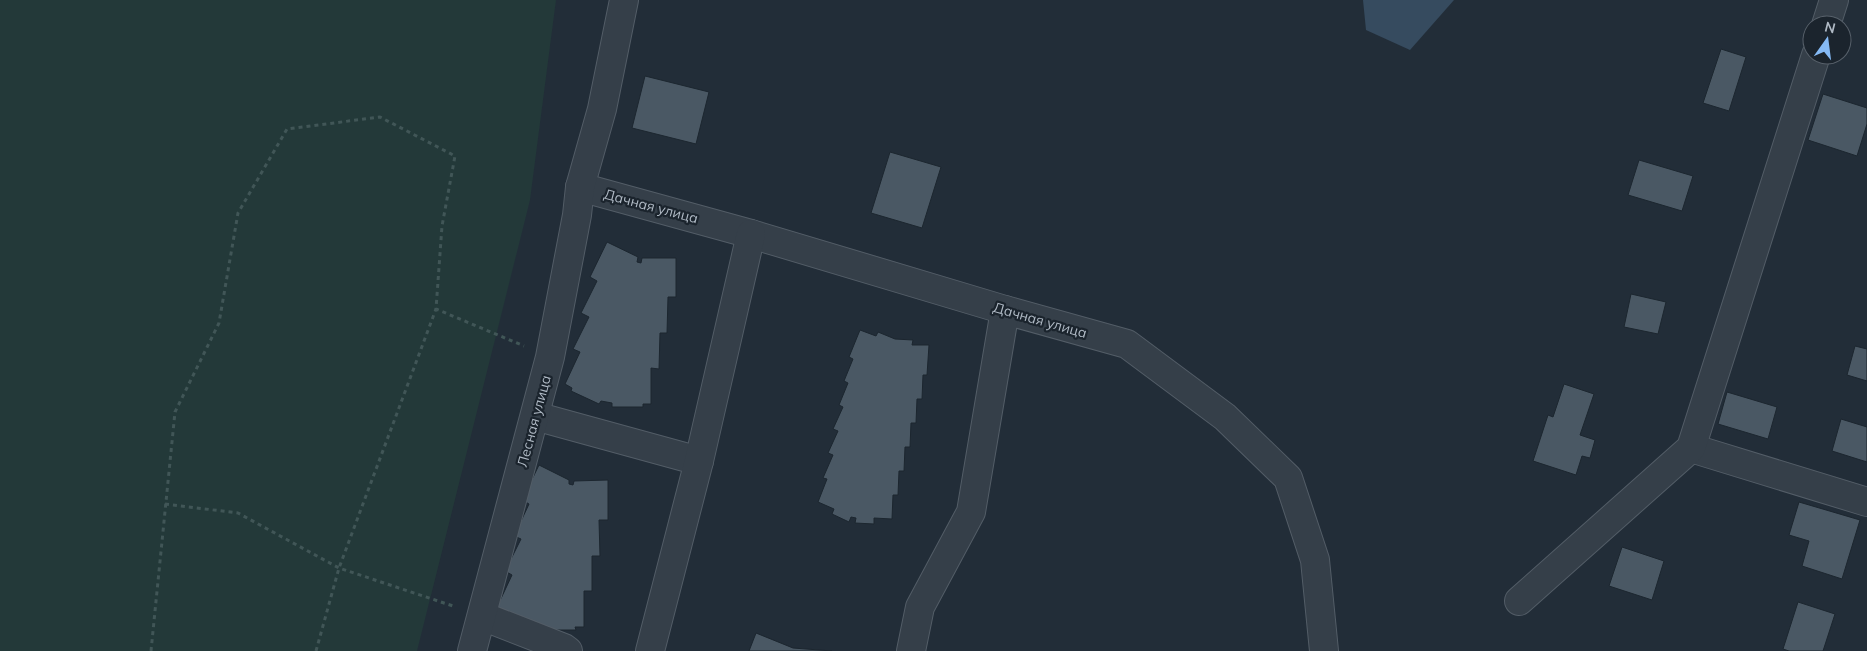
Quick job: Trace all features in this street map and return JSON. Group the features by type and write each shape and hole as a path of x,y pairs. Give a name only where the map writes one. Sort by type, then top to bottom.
{"street":[{"name":"Лесная улица","path":"472,651 550,357 577,215 580,187 602,109 624,0"},
{"path":"1829,15 1834,0"},
{"path":"1519,601 1691,448 1813,65"},
{"name":"Дачная улица","path":"580,187 751,234 1005,310 1128,344 1225,417 1288,478 1315,560 1324,651"},
{"path":"650,651 699,461 751,234"},
{"path":"910,651 920,607 971,512 1005,310"},
{"path":"535,416 699,461"},
{"path":"1691,448 1867,502"},
{"path":"482,616 568,651"}],"path":[{"path":"151,651 175,412 219,323 238,212 287,129 380,117 455,156 442,226 436,308 338,568 316,651"},
{"path":"436,308 550,357"},
{"path":"165,504 238,513 338,568 482,616"}],"green space":[{"path":"0,0 556,0 530,200 417,651 0,651"}],"water":[{"path":"1363,0 1454,0 1410,50 1366,30"}],"building":[{"path":"1721,49 1746,57 1729,111 1703,103"},
{"path":"645,76 709,92 696,144 632,128"},
{"path":"1823,94 1867,108 1867,124 1857,156 1808,140"},
{"path":"890,152 941,167 922,228 871,213"},
{"path":"1639,160 1693,176 1682,211 1628,195"},
{"path":"607,242 638,257 637,262 641,263 642,258 676,258 676,297 668,297 667,333 660,333 659,369 651,368 651,404 643,404 643,407 612,407 612,403 601,401 599,404 571,391 572,388 565,384 580,352 573,349 589,317 581,313 597,281 590,277"},
{"path":"1631,294 1666,302 1658,334 1624,327"},
{"path":"860,330 876,336 878,332 895,339 913,340 912,345 929,345 927,375 923,375 922,399 917,399 916,423 911,423 910,447 905,447 904,471 899,471 898,495 893,495 892,519 874,518 874,524 855,523 856,518 851,517 849,522 832,514 834,509 818,502 827,479 823,478 833,455 828,453 838,431 833,429 843,407 839,405 848,383 844,381 853,359 849,357"},
{"path":"1855,346 1867,349 1867,381 1847,375"},
{"path":"1564,384 1594,394 1580,435 1595,440 1590,458 1582,456 1576,475 1533,461 1548,415 1553,417"},
{"path":"1727,392 1777,407 1768,439 1718,424"},
{"path":"1841,419 1867,427 1867,462 1832,451"},
{"path":"539,465 569,480 569,484 573,485 574,481 608,480 608,520 599,520 600,556 592,556 592,591 584,591 584,627 575,627 576,630 544,630 497,607 512,575 505,571 521,539 514,536 529,504 522,500"},
{"path":"1799,502 1860,520 1842,579 1802,566 1809,541 1789,535"},
{"path":"1622,547 1664,561 1652,600 1609,586"},
{"path":"1798,602 1835,614 1823,651 1789,651 1783,649"},
{"path":"756,633 793,648 832,651 749,651"}]}
